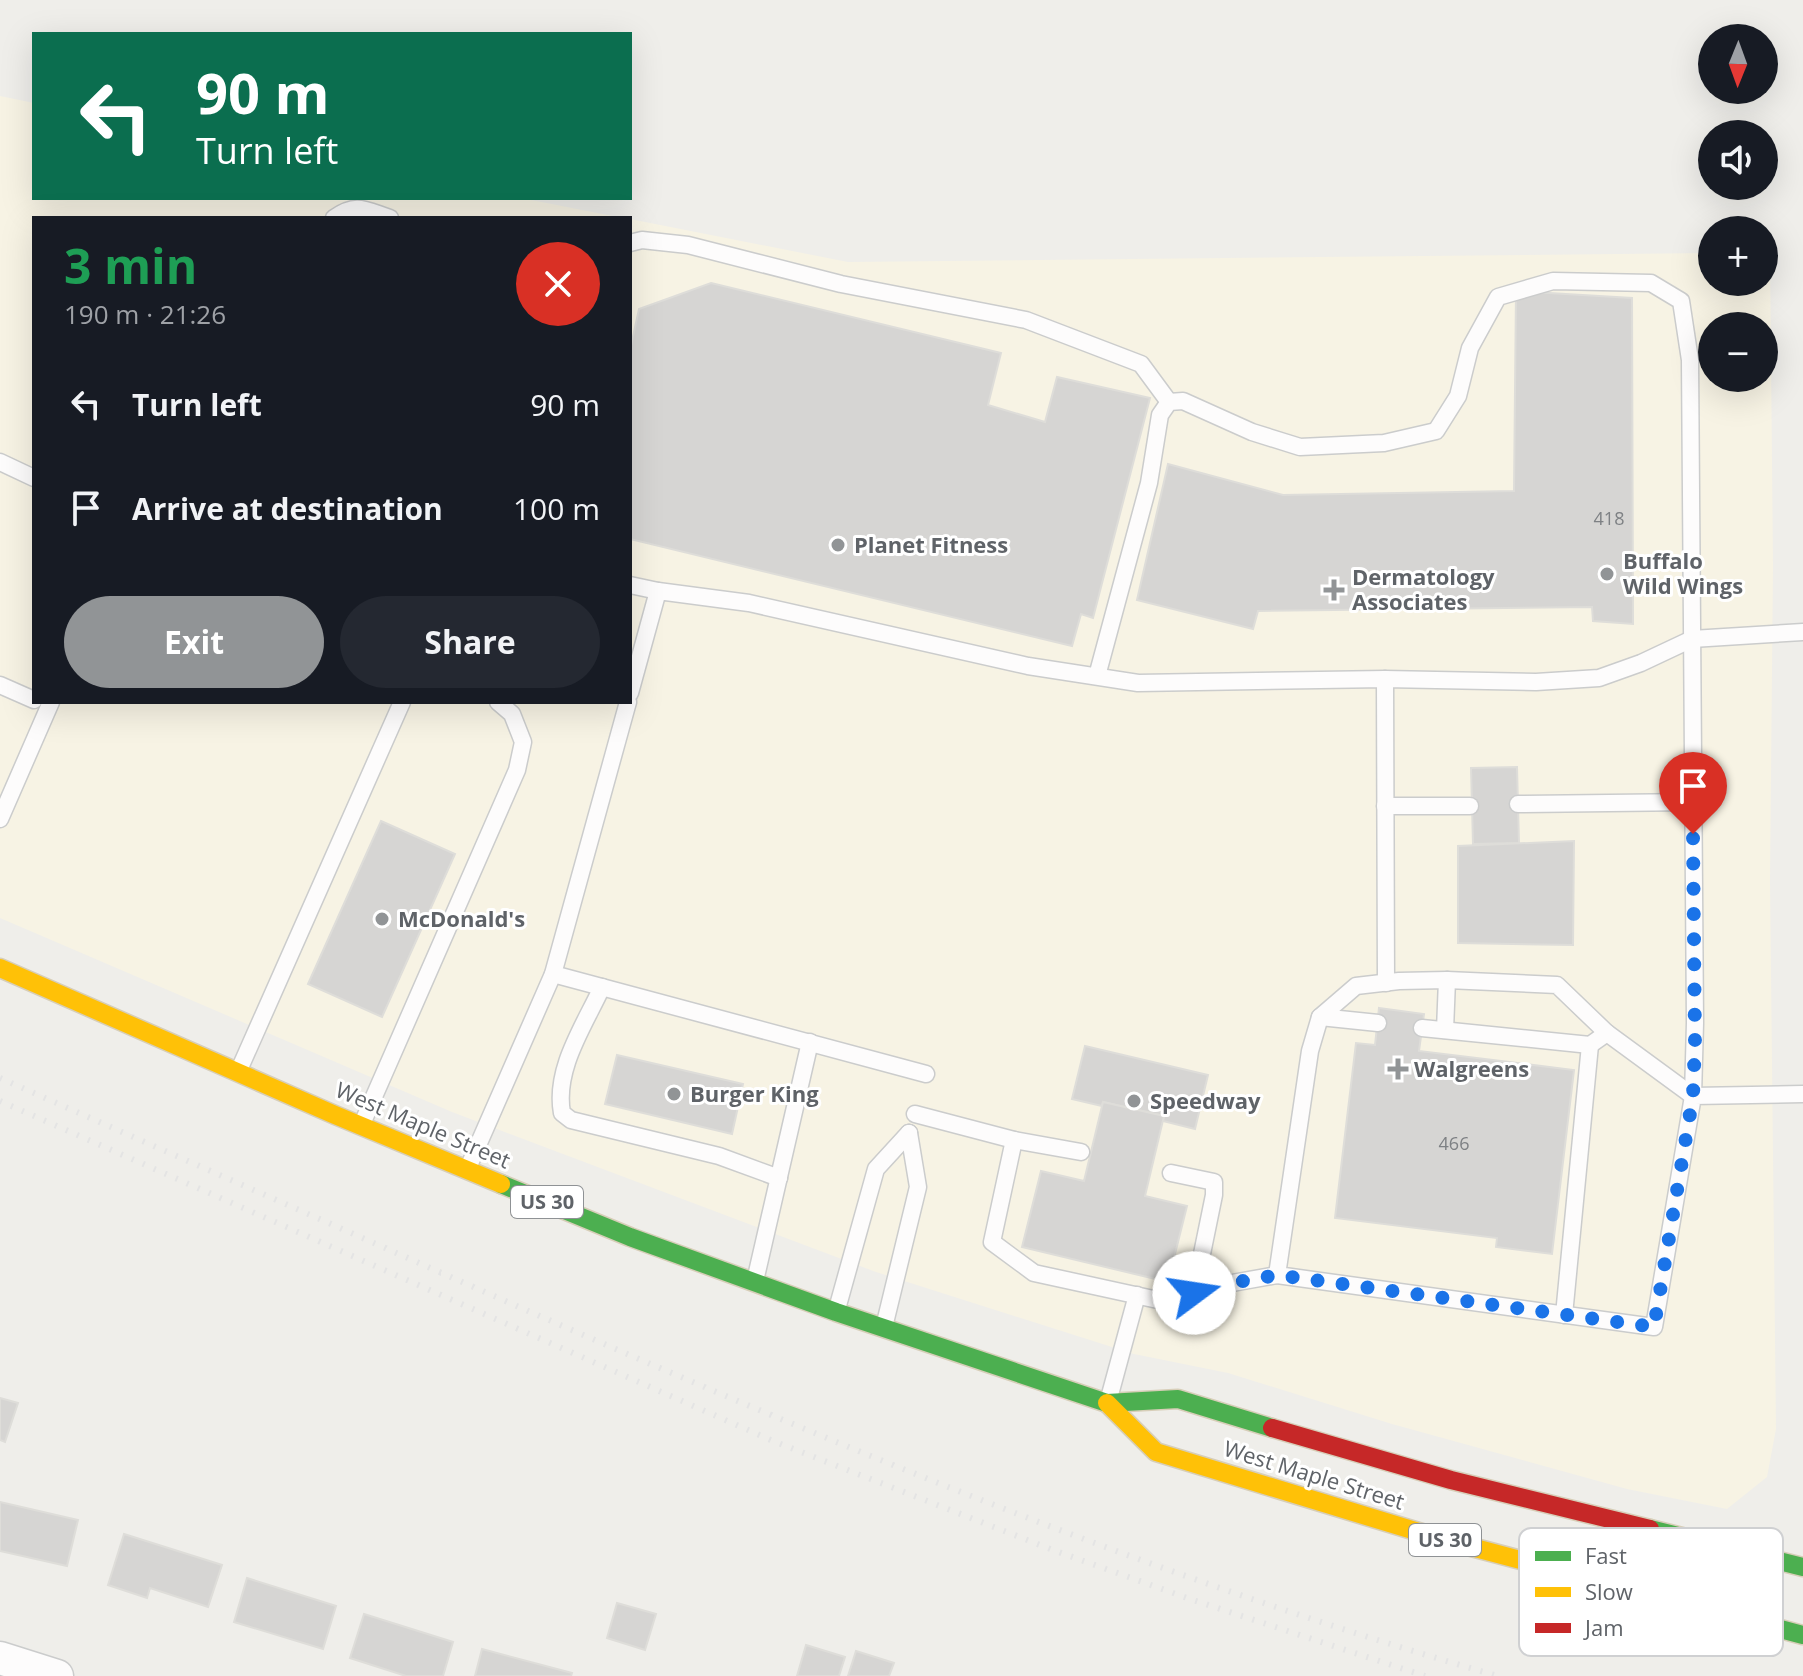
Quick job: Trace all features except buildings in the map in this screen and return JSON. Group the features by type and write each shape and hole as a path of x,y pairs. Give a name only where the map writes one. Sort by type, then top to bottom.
{"main road":[{"name":"West Maple Street","path":"0,968 361,1126 630,1237 836,1312 1107,1403 1178,1399 1451,1480 1645,1528"},
{"name":"West Maple Street","path":"1107,1403 1156,1452 1519,1560"},
{"name":"West Maple Street","path":"1783,1562 1803,1567"},
{"name":"West Maple Street","path":"1783,1630 1803,1635"}],"street":[{"path":"0,1658 57,1676"}],"lane":[{"path":"337,216 346,210 359,208 384,216"},
{"path":"632,242 642,240 688,245 841,284 1026,320 1141,364 1169,402"},
{"path":"1014,1140 992,1242 1034,1273 1167,1302 1221,1285 1277,1275 1654,1327 1693,1096 1695,1043 1690,360 1681,301 1651,283 1553,281 1498,297 1470,348 1458,396 1436,431 1384,443 1300,447 1252,432 1183,401 1169,402"},
{"path":"1097,676 1149,483 1160,415 1169,402"},
{"path":"0,462 32,477"},
{"path":"632,585 749,603 1028,666 1138,683 1385,679 1536,682 1599,678 1641,663 1692,639 1803,632"},
{"path":"632,686 658,591"},
{"path":"1385,679 1386,983"},
{"path":"0,685 32,698"},
{"path":"0,819 43,704"},
{"path":"238,1072 401,704"},
{"path":"361,1126 517,770 523,742 512,714 500,704"},
{"path":"467,1169 553,974 627,704"},
{"path":"1518,804 1694,802"},
{"path":"1385,806 1470,806"},
{"path":"553,974 926,1074"},
{"path":"1277,1275 1310,1051 1320,1017 1356,986 1447,980 1557,985 1607,1033 1693,1096 1803,1094"},
{"path":"1445,1030 1447,980"},
{"path":"602,987 563,1073 559,1098 562,1113 571,1120 719,1156 779,1178"},
{"path":"1320,1017 1378,1023"},
{"path":"1422,1028 1590,1045 1607,1033"},
{"path":"755,1283 810,1042"},
{"path":"1564,1315 1590,1045"},
{"path":"915,1114 1014,1140 1081,1152"},
{"path":"836,1312 876,1169 909,1133 918,1187 884,1328"},
{"path":"1171,1173 1214,1182 1194,1293"},
{"path":"1107,1403 1137,1295"}],"shaded area":[{"path":"0,96 32,103 32,200 531,200 613,216 32,216 32,704 632,704 632,219 848,262 1698,253 1698,296 1770,296 1771,312 1698,312 1698,392 1771,392 1770,881 1776,1429 1767,1477 1727,1509 1627,1489 1392,1424 1228,1373 1134,1354 876,1272 452,1112 0,918"}],"railway":[{"path":"0,1078 581,1334 969,1495 1231,1592 1498,1676"},
{"path":"0,1101 773,1441 1053,1550 1190,1599 1425,1676"}],"traffic: fast":[{"path":"501,1184 630,1237 836,1312 1107,1403 1178,1399 1272,1428"},
{"path":"1783,1562 1803,1567"},
{"path":"1783,1630 1803,1635"}],"traffic: slow":[{"path":"0,968 501,1184"},
{"path":"1107,1403 1156,1452 1519,1560"}],"traffic: jam":[{"path":"1272,1428 1451,1480 1646,1528"}],"place":[{"name":"Planet Fitness","path":"838,545"},
{"name":"Buffalo Wild Wings","path":"1607,574"},
{"name":"Dermatology Associates","path":"1334,590"},
{"name":"McDonald's","path":"382,919"},
{"name":"Walgreens","path":"1398,1069"},
{"name":"Burger King","path":"674,1094"},
{"name":"Speedway","path":"1134,1101"}],"route":[{"path":"1194,1293 1277,1275 1654,1327 1693,1096 1693,834"}]}
